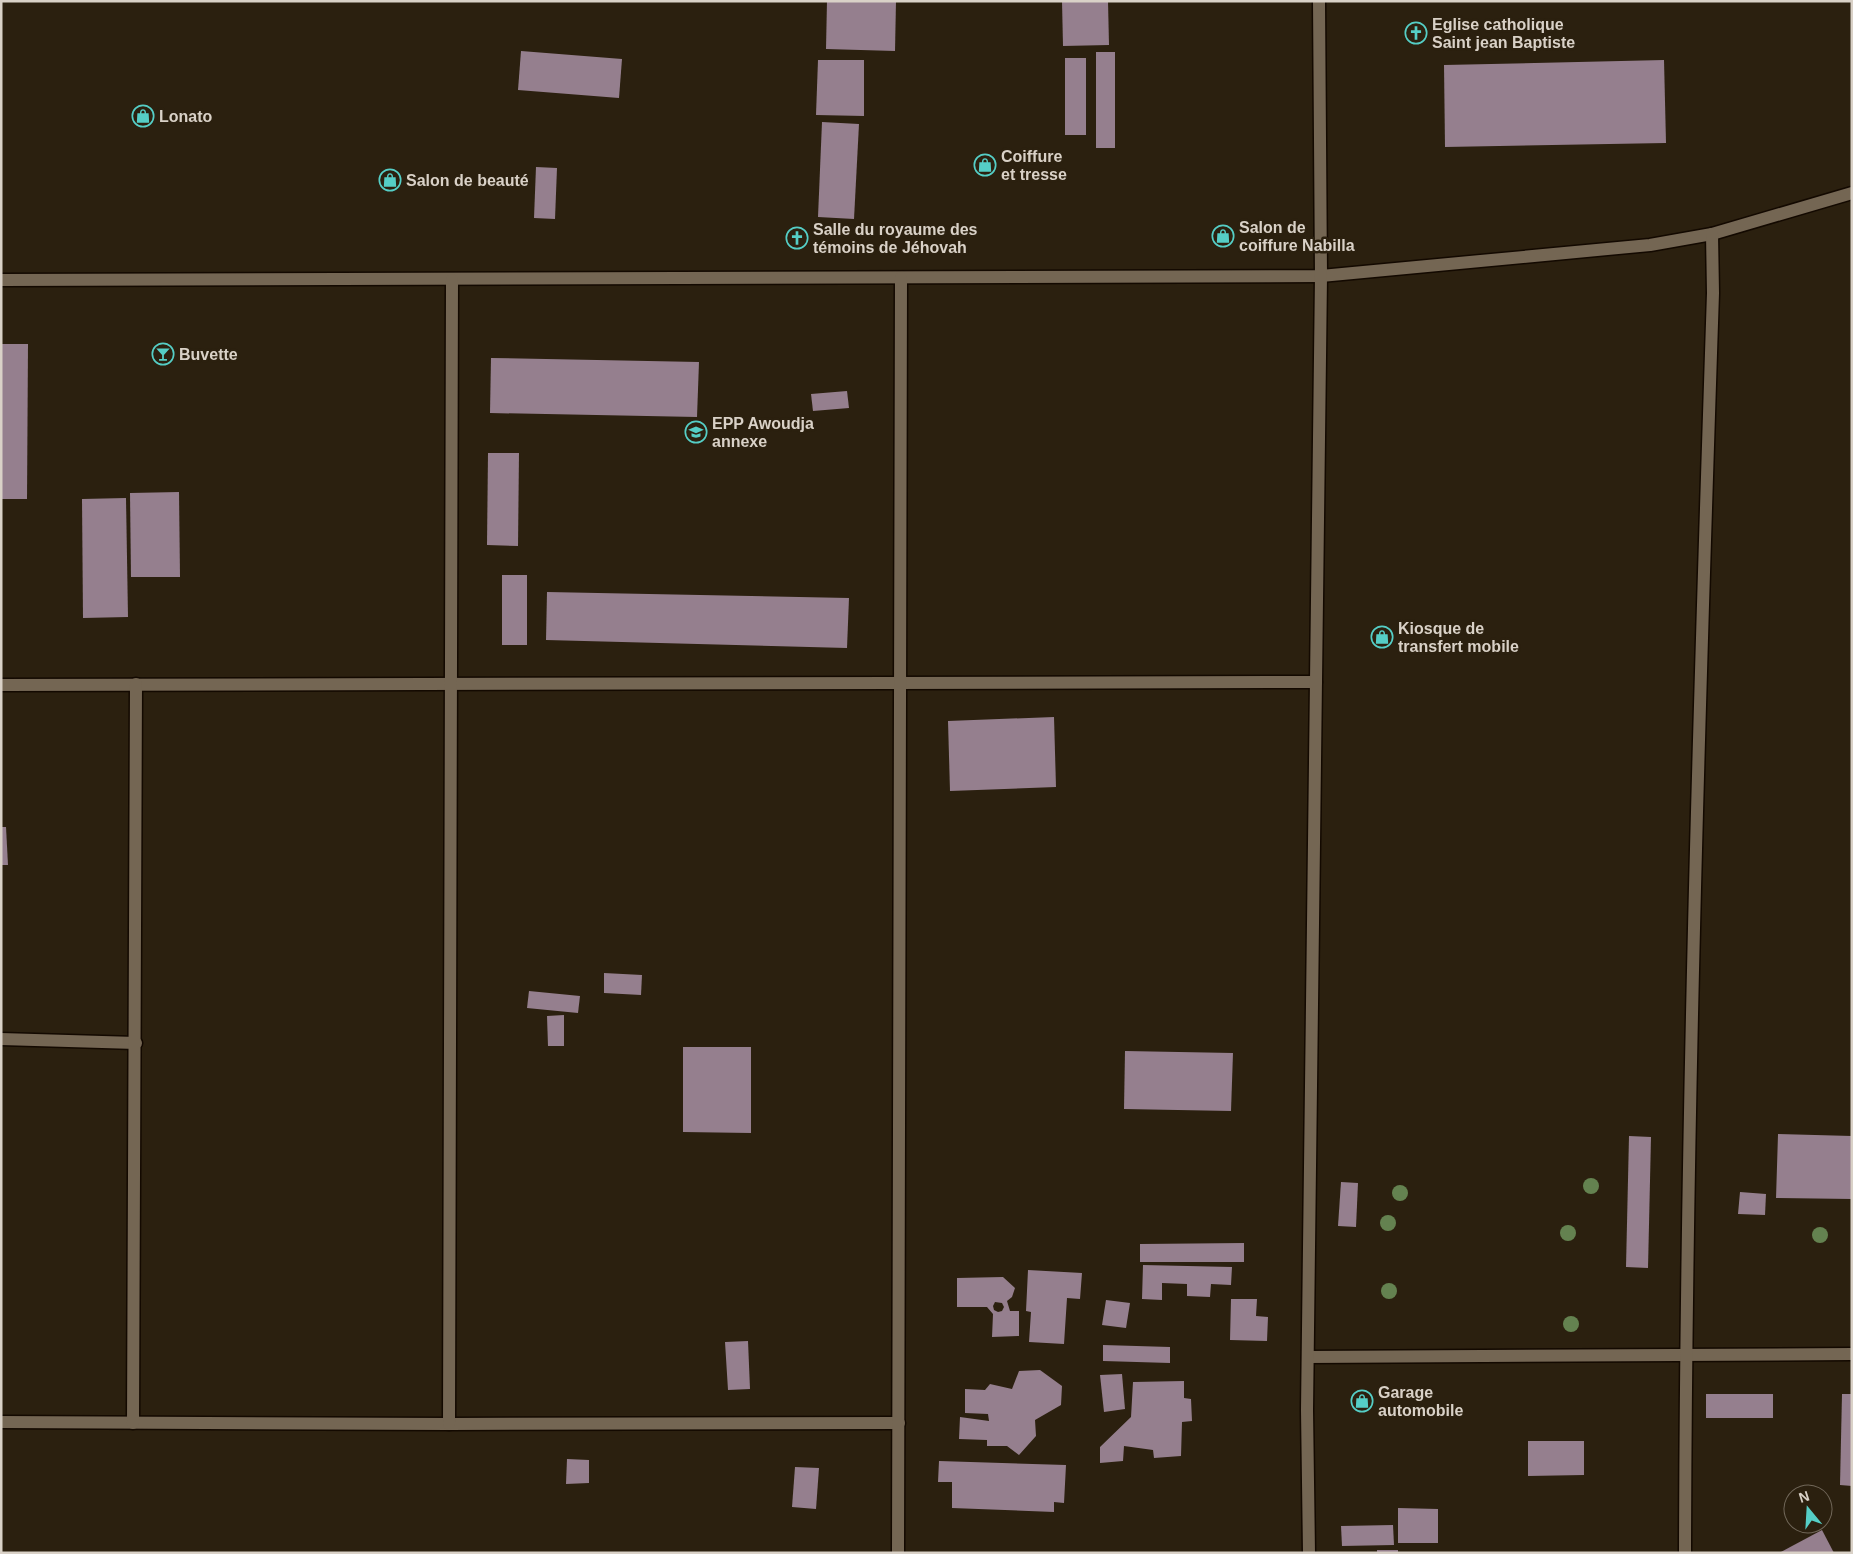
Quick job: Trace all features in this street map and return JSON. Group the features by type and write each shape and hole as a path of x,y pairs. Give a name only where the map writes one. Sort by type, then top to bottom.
{"street":[{"path":"1309,1553 1308,1358 1320,276 1319,1"},
{"path":"1,280 1320,276 1650,245 1712,234 1851,196"},
{"path":"1685,1553 1685,1356 1699,710 1713,293 1712,234"},
{"path":"898,1553 901,278"},
{"path":"450,1424 452,280"},
{"path":"1,685 1316,682"},
{"path":"133,1423 136,684"},
{"path":"1,1039 136,1043"},
{"path":"1308,1358 1852,1354"},
{"path":"1,1422 899,1423"}],"building":[{"path":"827,1 896,1 895,51 826,49"},
{"path":"1062,1 1108,1 1109,45 1063,46"},
{"path":"521,51 622,59 619,98 518,90"},
{"path":"1096,52 1115,52 1115,148 1096,148"},
{"path":"1065,58 1086,58 1086,135 1065,135"},
{"path":"818,60 864,60 864,116 816,115"},
{"path":"1664,60 1666,143 1445,147 1444,65"},
{"path":"822,122 859,124 854,219 818,217"},
{"path":"536,167 557,168 555,219 534,218"},
{"path":"1,344 28,344 27,499 1,499"},
{"path":"491,358 699,362 697,417 490,413"},
{"path":"847,391 849,408 813,411 811,394"},
{"path":"488,453 519,453 518,546 487,545"},
{"path":"179,492 180,577 131,577 130,493"},
{"path":"126,498 128,617 83,618 82,499"},
{"path":"502,575 527,575 527,645 502,645"},
{"path":"547,592 849,598 847,648 546,640"},
{"path":"1054,717 1056,787 950,791 948,721"},
{"path":"1,827 6,827 8,865 1,865"},
{"path":"604,973 642,975 641,995 604,993"},
{"path":"529,991 580,996 578,1013 527,1008"},
{"path":"564,1015 564,1046 548,1046 547,1016"},
{"path":"683,1047 751,1047 751,1133 683,1132"},
{"path":"1125,1051 1233,1053 1231,1111 1124,1109"},
{"path":"1778,1134 1852,1136 1852,1199 1776,1198"},
{"path":"1629,1136 1651,1137 1648,1268 1626,1267"},
{"path":"1341,1182 1358,1183 1356,1227 1338,1226"},
{"path":"1740,1192 1766,1194 1765,1215 1738,1214"},
{"path":"1244,1243 1244,1262 1140,1262 1140,1244"},
{"path":"1143,1265 1232,1267 1231,1285 1211,1284 1210,1297 1187,1296 1187,1284 1162,1283 1162,1300 1142,1299"},
{"path":"1028,1270 1082,1273 1080,1299 1067,1298 1064,1344 1029,1342 1031,1312 1026,1311"},
{"path":"1003,1277 1015,1288 1012,1297 1007,1301 1010,1311 1019,1311 1019,1336 992,1337 993,1314 987,1307 957,1307 957,1278","holes":["995,1302 1002,1303 1004,1307 1002,1311 994,1310"]},
{"path":"1231,1299 1257,1299 1256,1316 1268,1317 1267,1341 1230,1340"},
{"path":"1106,1300 1130,1303 1126,1328 1102,1325"},
{"path":"748,1341 750,1389 728,1390 725,1342"},
{"path":"1103,1345 1170,1347 1170,1363 1103,1361"},
{"path":"1040,1370 1062,1386 1061,1405 1035,1420 1036,1436 1019,1455 1007,1446 987,1446 987,1440 959,1439 960,1417 989,1421 988,1414 965,1413 965,1389 985,1390 990,1384 1012,1389 1019,1371"},
{"path":"1122,1374 1125,1409 1104,1412 1100,1375"},
{"path":"1184,1381 1184,1398 1191,1399 1192,1421 1182,1422 1181,1456 1154,1458 1153,1450 1124,1446 1123,1461 1100,1463 1100,1447 1131,1417 1133,1382"},
{"path":"1706,1394 1773,1394 1773,1418 1706,1418"},
{"path":"1842,1394 1852,1394 1852,1486 1840,1485"},
{"path":"1528,1441 1584,1441 1584,1475 1528,1476"},
{"path":"567,1459 589,1460 589,1483 566,1484"},
{"path":"939,1461 1066,1465 1064,1503 1054,1502 1054,1512 952,1508 952,1482 938,1482"},
{"path":"795,1467 819,1468 816,1509 792,1507"},
{"path":"1398,1508 1438,1509 1438,1543 1398,1543"},
{"path":"1393,1525 1394,1545 1342,1546 1341,1526"},
{"path":"1815,1534 1824,1534 1834,1553 1779,1553"},
{"path":"1377,1550 1398,1550 1398,1553 1377,1553"}],"place":[{"name":"Eglise catholique Saint jean Baptiste","path":"1416,33"},
{"name":"Lonato","path":"143,116"},
{"name":"Coiffure et tresse","path":"985,165"},
{"name":"Salon de beauté","path":"390,180"},
{"name":"Salon de coiffure Nabilla","path":"1223,236"},
{"name":"Salle du royaume des témoins de Jéhovah","path":"797,238"},
{"name":"Buvette","path":"163,354"},
{"name":"EPP Awoudja annexe","path":"696,432"},
{"name":"Kiosque de transfert mobile","path":"1382,637"},
{"name":"Garage automobile","path":"1362,1401"}]}
